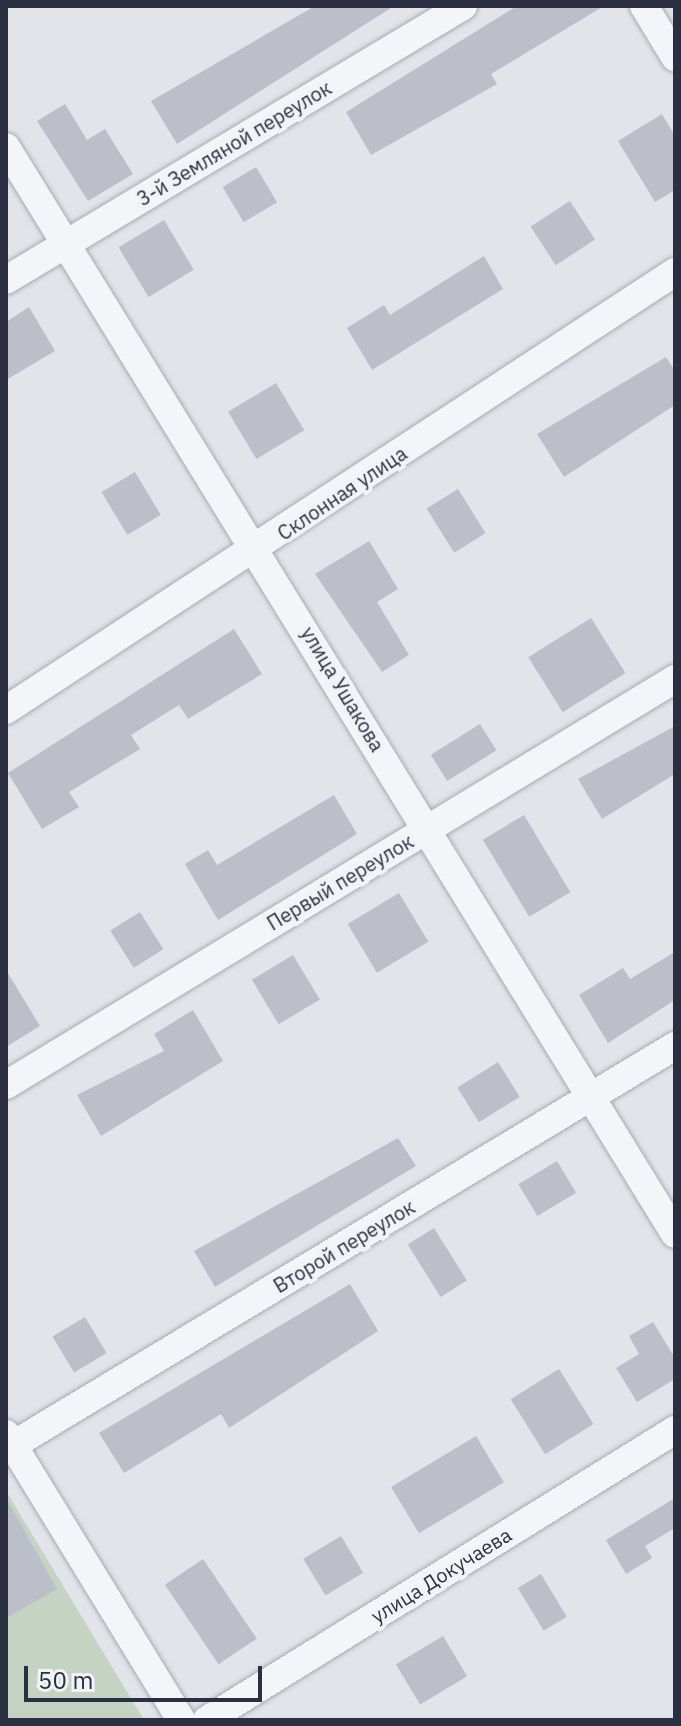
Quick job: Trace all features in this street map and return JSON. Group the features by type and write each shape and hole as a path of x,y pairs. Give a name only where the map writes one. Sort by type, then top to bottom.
{"street":[{"name":"3-й Земляной переулок","path":"6,280 463,6"},
{"path":"644,6 675,57"},
{"name":"улица Ушакова","path":"6,147 257,549 675,1234"},
{"name":"Склонная улица","path":"6,710 257,549 675,272"},
{"name":"Первый переулок","path":"6,1085 675,679"},
{"name":"Второй переулок","path":"9,1440 675,1046"},
{"name":"улица Докучаева","path":"207,1720 675,1430"},
{"path":"9,1440 181,1720"}],"green space":[{"path":"6,1491 144,1720 6,1720"}],"building":[{"path":"315,6 394,6 177,144 151,101"},
{"path":"517,6 604,6 491,74 497,84 371,155 346,112"},
{"path":"65,104 87,140 105,129 133,174 88,201 37,121"},
{"path":"662,114 675,136 675,190 655,202 618,141"},
{"path":"256,167 277,202 244,222 223,187"},
{"path":"570,201 595,240 556,265 531,227"},
{"path":"164,220 194,270 148,297 119,247"},
{"path":"484,256 503,289 372,370 347,328 384,305 390,315"},
{"path":"29,307 55,351 6,380 6,322"},
{"path":"666,357 675,371 675,405 564,477 537,434"},
{"path":"276,383 304,430 256,459 228,412"},
{"path":"135,472 161,515 127,535 102,492"},
{"path":"458,489 486,533 454,553 427,509"},
{"path":"369,541 398,589 377,602 409,655 382,672 315,574"},
{"path":"591,618 625,673 563,712 528,657"},
{"path":"234,629 262,674 188,719 179,705 131,735 140,749 69,792 79,807 42,829 8,773"},
{"path":"480,724 496,750 447,781 431,755"},
{"path":"675,726 675,774 602,819 578,779"},
{"path":"334,795 357,834 218,920 185,864 208,850 217,865"},
{"path":"524,815 570,892 529,917 483,840"},
{"path":"399,893 428,942 377,973 348,924"},
{"path":"140,912 163,949 134,968 110,931"},
{"path":"675,952 675,1000 608,1043 579,995 623,968 630,979"},
{"path":"293,955 320,1000 279,1024 252,980"},
{"path":"6,970 40,1026 6,1047"},
{"path":"193,1010 223,1061 101,1136 77,1095 164,1051 154,1034"},
{"path":"498,1062 520,1097 479,1122 457,1087"},
{"path":"398,1138 416,1166 215,1287 194,1251"},
{"path":"557,1161 576,1193 537,1216 518,1184"},
{"path":"434,1228 467,1281 441,1297 408,1244"},
{"path":"350,1284 378,1331 229,1428 221,1414 124,1473 99,1433"},
{"path":"85,1317 107,1353 74,1373 52,1337"},
{"path":"653,1322 675,1358 675,1379 637,1402 616,1368 639,1354 629,1336"},
{"path":"559,1369 593,1424 545,1454 511,1399"},
{"path":"476,1436 504,1482 419,1533 391,1487"},
{"path":"6,1498 57,1589 6,1618"},
{"path":"675,1498 675,1528 645,1546 652,1558 626,1574 606,1540"},
{"path":"341,1536 363,1573 325,1596 303,1559"},
{"path":"203,1559 257,1639 219,1664 165,1585"},
{"path":"541,1574 567,1617 544,1631 518,1588"},
{"path":"443,1636 467,1676 420,1705 396,1664"}]}
